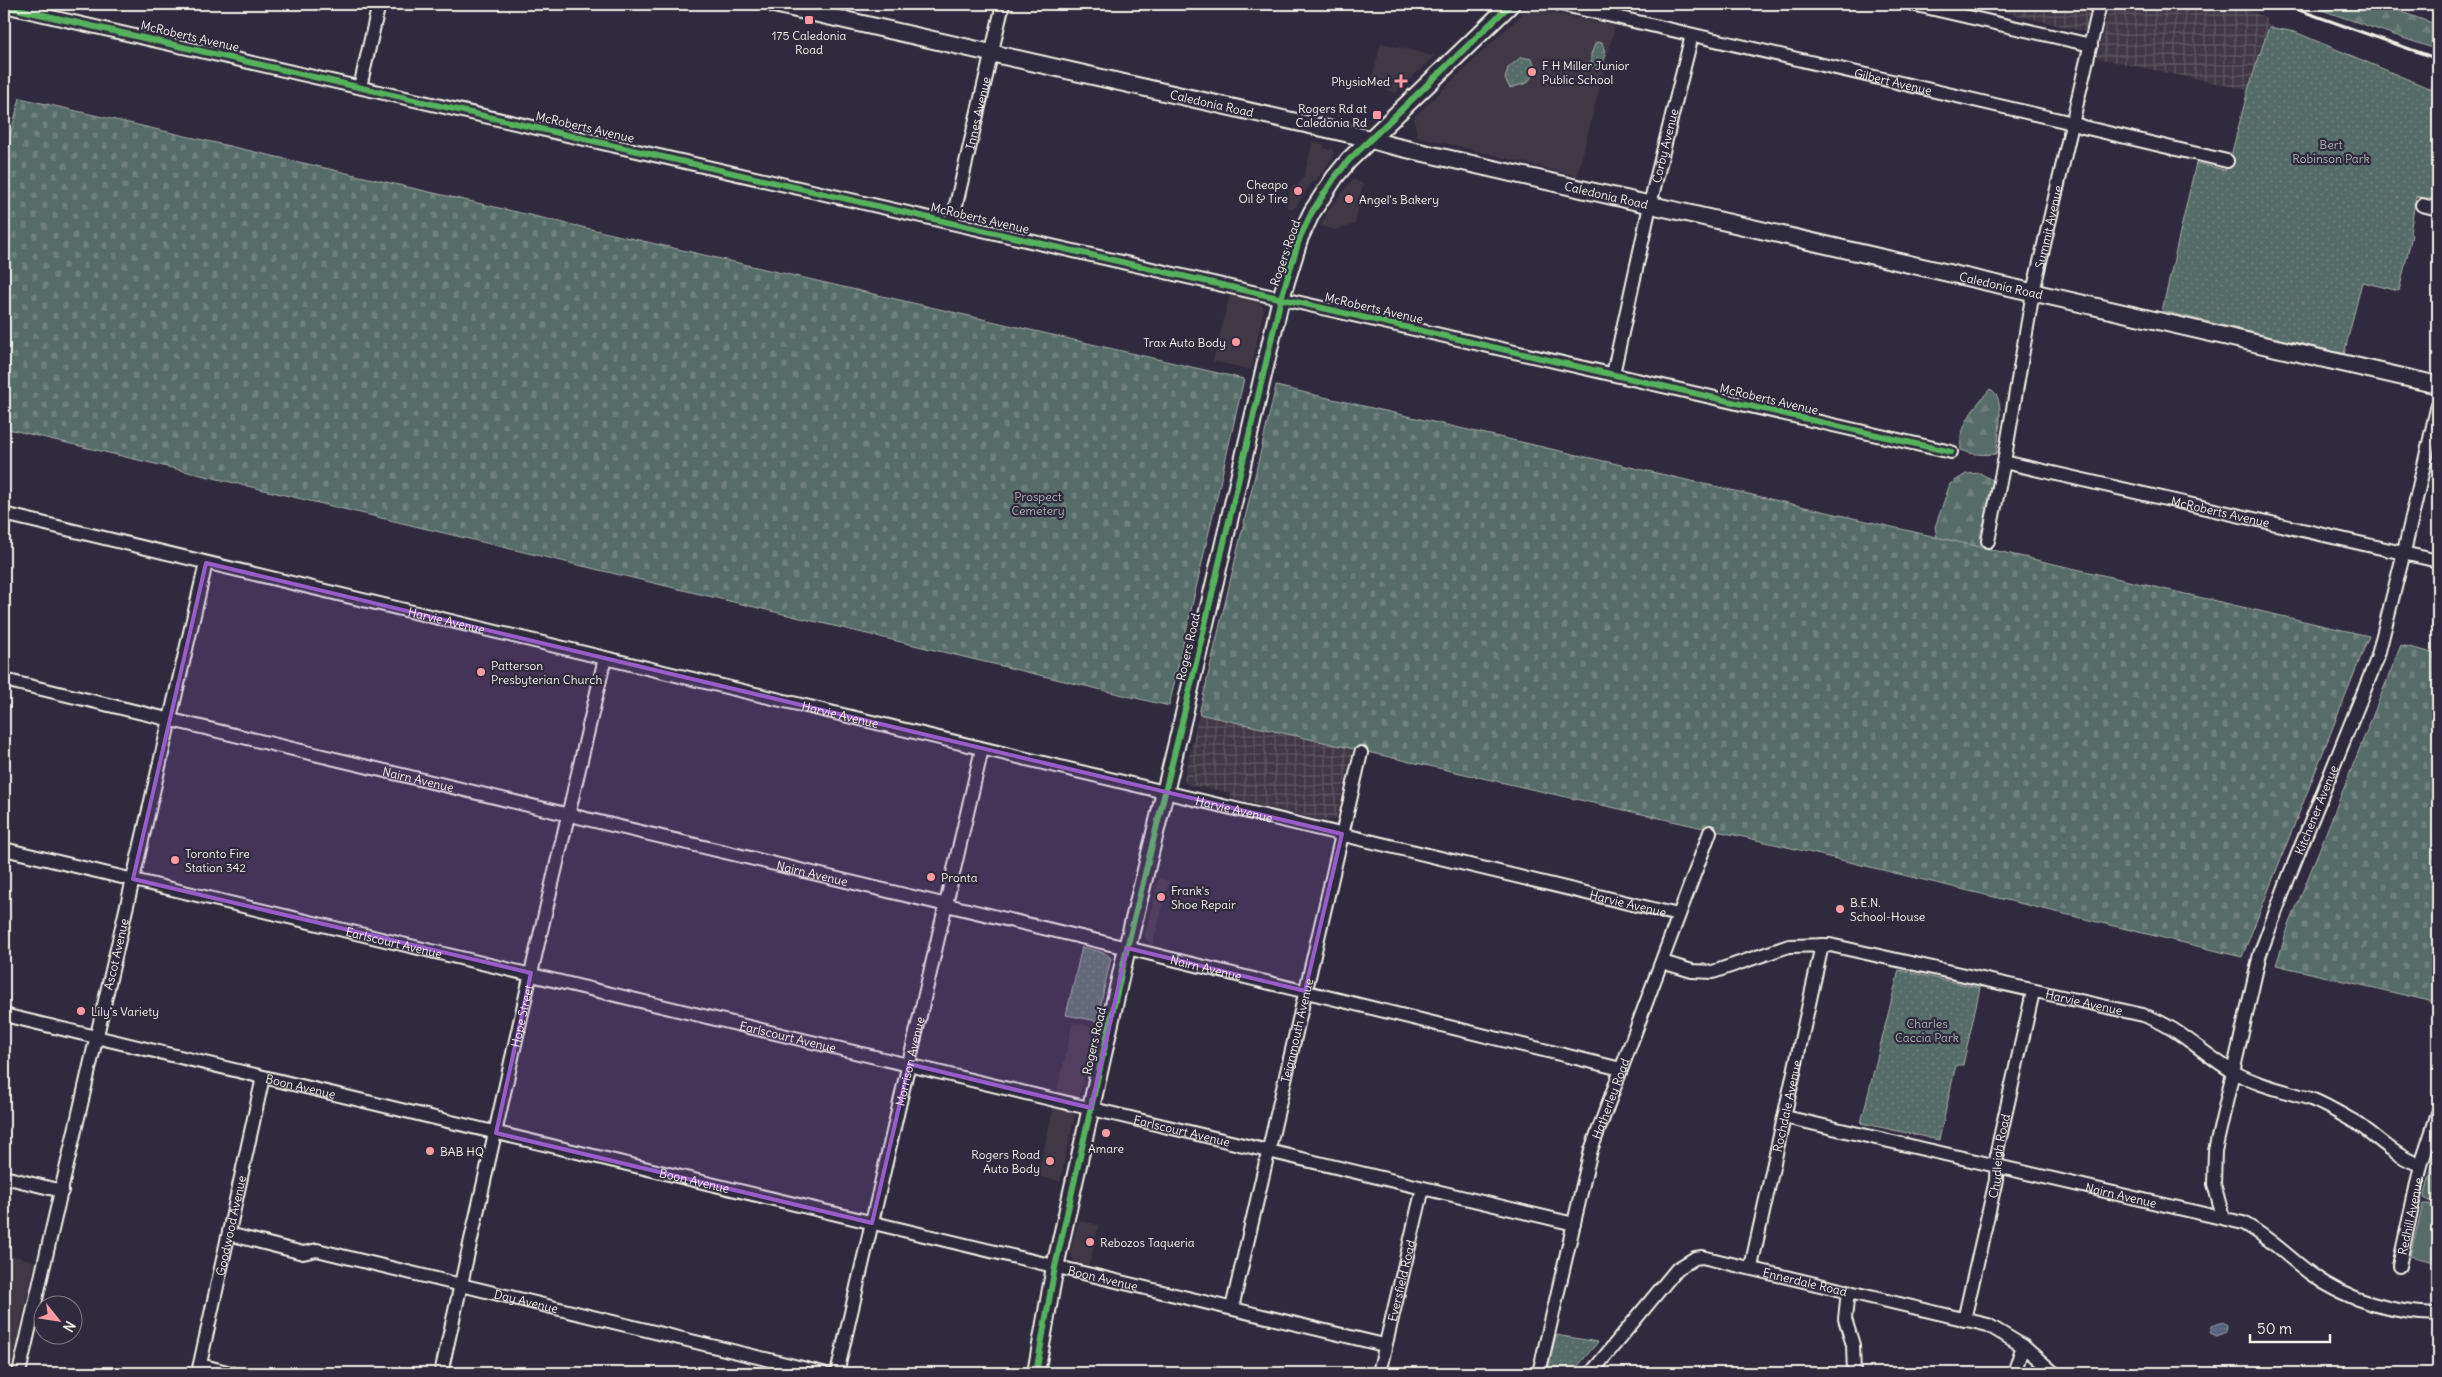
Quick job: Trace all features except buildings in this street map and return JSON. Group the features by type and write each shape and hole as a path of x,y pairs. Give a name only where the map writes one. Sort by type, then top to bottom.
{"street":[{"path":"360,86 379,4"},
{"name":"Caledonia Road","path":"774,4 1371,139 2438,385"},
{"name":"Innes Avenue","path":"952,222 1003,4"},
{"name":"Rogers Road","path":"1036,1373 1055,1267 1127,948 1281,298 1300,236 1312,212 1334,177 1510,4"},
{"name":"Gilbert Avenue","path":"1560,4 2073,122 2083,127 2228,161"},
{"path":"1912,4 2091,45"},
{"name":"Summit Avenue","path":"1988,541 2004,462 2033,292 2100,4"},
{"name":"McRoberts Avenue","path":"4,6 360,86 1950,452"},
{"name":"Corby Avenue","path":"1613,374 1651,204 1692,35"},
{"path":"2422,205 2438,209"},
{"name":"Kitchener Avenue","path":"2222,1218 2214,1184 2216,1142 2265,940 2377,659 2438,404"},
{"name":"McRoberts Avenue","path":"2004,462 2438,561"},
{"name":"Harvie Avenue","path":"4,514 1678,915"},
{"name":"Ascot Avenue","path":"19,1373 206,563"},
{"name":"Hope Street","path":"441,1373 531,973 605,658"},
{"name":"Nairn Avenue","path":"4,680 1621,1068"},
{"name":"Morrison Avenue","path":"837,1373 982,749"},
{"name":"Teignmouth Avenue","path":"1232,1308 1361,754"},
{"name":"Hatherley Road","path":"1539,1373 1591,1150 1710,832"},
{"name":"Earlscourt Avenue","path":"4,849 531,973 1574,1224"},
{"name":"Harvie Avenue","path":"1662,962 1692,971 1713,972 1789,946 1822,945 2143,1015 2166,1023 2232,1071 2251,1080 2313,1100 2370,1132 2410,1162 2421,1165"},
{"name":"Rochdale Avenue","path":"1751,1268 1822,945"},
{"name":"Chudleigh Road","path":"1964,1320 1996,1180 1996,1166 2011,1087 2033,992"},
{"name":"Boon Avenue","path":"4,1015 1384,1345"},
{"name":"Goodwood Avenue","path":"199,1369 263,1077"},
{"path":"2421,1165 2438,1113"},
{"name":"Nairn Avenue","path":"1785,1117 2243,1223 2255,1229 2313,1276 2352,1297 2369,1304 2398,1310 2438,1314"},
{"name":"Redhill Avenue","path":"2399,1266 2421,1165"},
{"path":"4,1177 62,1191"},
{"name":"Eversfield Road","path":"1379,1373 1422,1188"},
{"name":"Day Avenue","path":"229,1234 303,1253 317,1250 823,1373"},
{"name":"Ennerdale Road","path":"1591,1373 1677,1269 1695,1258 1712,1258 2000,1330 2023,1346 2054,1373"},
{"path":"1848,1291 1845,1319 1852,1340 1854,1373"},
{"path":"2014,1373 2023,1346"},
{"path":"199,1369 231,1373"}],"highlighted area":[{"path":"206,563 1342,834 1305,991 1127,948 1091,1108 909,1064 872,1223 496,1133 531,973 133,879"}],"shaded area":[{"path":"1973,4 2092,4 2085,32"},
{"path":"2110,4 2230,4 2265,17 2269,27 2248,90 2097,58"},
{"name":"F H Miller Junior Public School","path":"1533,9 1615,26 1577,176 1417,136 1414,117 1523,13"},
{"path":"1381,43 1434,56 1396,93 1370,85"},
{"path":"1313,141 1324,145 1324,148 1330,150 1331,147 1334,153 1333,157 1315,182 1313,181 1294,209 1286,207 1293,185 1297,186 1304,176"},
{"path":"1353,179 1363,184 1355,224 1335,230 1320,226 1330,208"},
{"path":"1230,295 1259,302 1264,307 1251,370 1213,361"},
{"path":"1199,714 1353,749 1336,818 1326,821 1230,798 1231,793 1186,784 1184,779"},
{"path":"1159,878 1169,881 1152,947 1145,936"},
{"path":"1073,1022 1095,1028 1060,1181 1038,1176"},
{"path":"1078,1220 1099,1225 1089,1265 1075,1262 1070,1254"},
{"path":"4,1254 35,1261 9,1373 4,1373"}],"green space":[{"path":"2304,4 2379,4 2438,25 2438,50"},
{"name":"Bert Robinson Park","path":"2269,27 2295,32 2438,92 2438,201 2416,196 2410,233 2412,235 2399,291 2362,282 2344,354 2162,311 2196,163 2225,170 2233,159 2232,152 2248,90"},
{"path":"1596,42 1602,43 1606,55 1601,66 1595,69 1591,66 1591,54"},
{"path":"1521,57 1532,59 1535,66 1534,72 1527,83 1510,88 1505,79 1508,68"},
{"name":"Prospect Cemetery","path":"20,98 1244,379 1169,706 4,428 4,158"},
{"path":"1276,386 2369,636 2242,957 1783,846 1199,714"},
{"path":"1990,389 1995,393 2000,408 1996,454 1978,454 1961,450 1962,433 1965,424"},
{"path":"1980,473 1992,480 1995,489 1980,535 1988,556 1945,544 1937,537 1935,527 1950,484 1966,474"},
{"path":"2401,645 2438,654 2438,1003 2276,965 2288,928"},
{"path":"1082,947 1105,953 1111,958 1097,1021 1066,1015"},
{"name":"Charles Caccia Park","path":"1899,970 1980,988 1963,1065 1956,1065 1939,1140 1861,1123"},
{"path":"2438,1142 2438,1201 2434,1203 2424,1198"},
{"path":"2423,1204 2430,1204 2433,1210 2437,1211 2438,1204 2438,1263 2410,1256"},
{"path":"1556,1335 1598,1342 1572,1373 1547,1373"}],"water":[{"path":"2223,1322 2227,1325 2226,1332 2217,1336 2210,1333 2212,1326"}],"railway":[{"path":"2282,4 2438,59"}],"cycle path":[{"path":"1036,1373 1055,1267 1127,948 1184,714 1281,298 1300,237 1312,212 1335,177 1349,160 1511,4"},
{"path":"4,6 1951,452"}],"place":[{"name":"175 Caledonia Road","path":"809,20"},
{"name":"F H Miller Junior Public School","path":"1532,72"},
{"name":"PhysioMed","path":"1401,81"},
{"name":"Rogers Rd at Caledonia Rd","path":"1377,115"},
{"name":"Cheapo Oil & Tire","path":"1298,191"},
{"name":"Angel's Bakery","path":"1349,199"},
{"name":"Trax Auto Body","path":"1236,342"},
{"name":"Patterson Presbyterian Church","path":"481,672"},
{"name":"Toronto Fire Station 342","path":"175,860"},
{"name":"Pronta","path":"931,877"},
{"name":"Frank's Shoe Repair","path":"1161,897"},
{"name":"B.E.N. School-House","path":"1840,909"},
{"name":"Lily's Variety","path":"81,1011"},
{"name":"Amare","path":"1106,1133"},
{"name":"BAB HQ","path":"430,1151"},
{"name":"Rogers Road Auto Body","path":"1050,1161"},
{"name":"Rebozos Taqueria","path":"1090,1242"}]}
